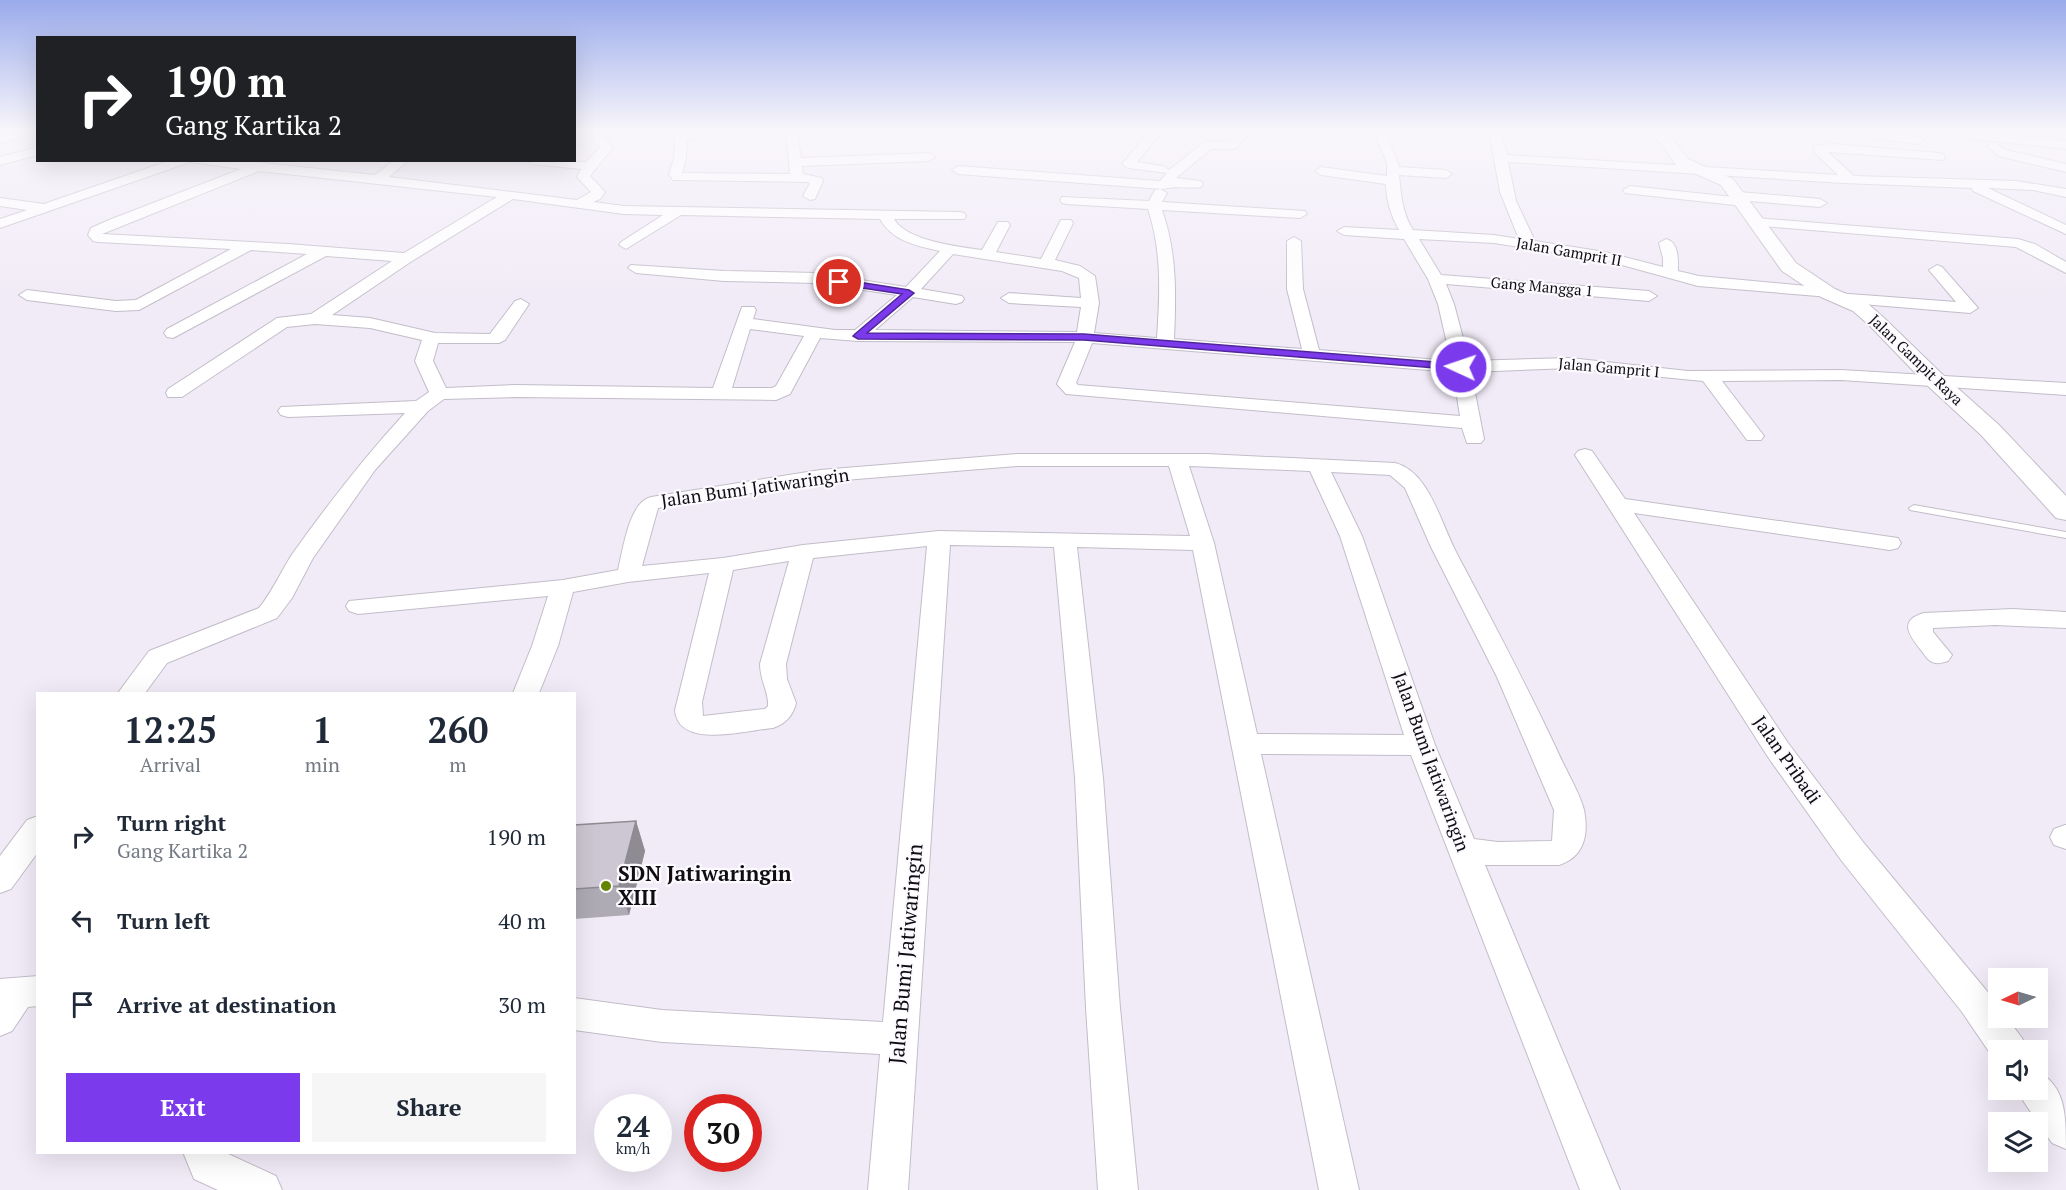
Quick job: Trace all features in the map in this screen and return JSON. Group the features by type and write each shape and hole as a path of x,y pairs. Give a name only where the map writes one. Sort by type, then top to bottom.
{"street":[{"path":"0,224 108,187"},
{"path":"207,187 114,223 96,231 95,236 407,258"},
{"path":"440,187 582,202 614,209 959,216"},
{"path":"582,202 595,196 598,192 593,187"},
{"path":"810,196 815,187"},
{"path":"1164,187 1154,205 1163,230 1166,250 1165,342"},
{"path":"885,215 892,226 900,232 950,249 1071,268 1087,276 1091,303 1078,358 1066,384 1073,390 1472,431 1452,324 1436,279 1401,222 1393,194 1393,187"},
{"path":"1506,187 1509,200 1530,245"},
{"name":"Jalan Gampit Raya","path":"1731,187 1789,267 1805,279 1860,308 1876,321 1936,381 1990,430 2063,506"},
{"path":"1975,187 2066,230"},
{"path":"2027,187 2066,193"},
{"path":"1630,190 1820,203"},
{"path":"315,320 407,258 512,194"},
{"path":"1067,200 1300,214"},
{"path":"0,202 45,208"},
{"path":"626,245 680,210"},
{"path":"1756,222 2018,243 2030,247 2066,268"},
{"path":"1046,264 1066,223"},
{"path":"987,256 1004,225"},
{"name":"Jalan Gamprit II","path":"1344,231 1468,237 1605,256 1670,275 1707,282 1970,308 1937,270"},
{"path":"1294,241 1295,289 1312,356"},
{"path":"1666,243 1671,258 1670,275"},
{"path":"27,295 116,306 139,305 249,246"},
{"path":"858,336 909,293 950,249"},
{"path":"173,333 324,251"},
{"path":"636,268 724,276 816,278 956,299"},
{"name":"Gang Mangga 1","path":"1436,279 1649,296"},
{"path":"1009,298 1091,303"},
{"path":"175,393 283,322 315,320 400,328 425,334 431,338 494,339 499,336 521,304"},
{"name":"Jalan Gamprit I","path":"720,395 746,317 814,334 1084,337 1461,367 1570,363 1708,376 1841,375 2066,389"},
{"path":"288,411 430,401 516,391 763,395 783,390 814,334"},
{"path":"430,401 424,361 431,338"},
{"path":"1708,376 1754,436"},
{"path":"132,692 158,657 268,613 280,598 302,557 368,466 430,401"},
{"name":"Jalan Pribadi","path":"1585,455 1614,504 1778,750 1852,850 2002,1040"},
{"name":"Jalan Bumi Jatiwaringin","path":"628,576 646,508 651,503 661,500 820,476 1017,460 1177,460 1317,465 1351,536 1421,745 1600,1190"},
{"path":"1177,460 1203,543 1339,1190"},
{"path":"1317,465 1395,469 1409,479 1415,487 1442,547 1510,677 1569,810 1569,844 1559,853 1498,854 1464,850"},
{"path":"1614,504 1890,543"},
{"path":"358,606 563,587 802,552 939,538 1203,543"},
{"name":"Jalan Bumi Jatiwaringin","path":"888,1190 939,538"},
{"path":"1065,539 1089,778 1103,1008 1118,1190"},
{"path":"723,565 687,715 699,726 773,718 781,711 783,701 774,680 773,664 802,552"},
{"path":"526,692 546,646 563,587"},
{"path":"1939,655 1921,634 1920,625 1924,621 1966,616 2018,616 2066,620"},
{"path":"1247,744 1421,745"},
{"path":"0,879 36,831"},
{"path":"576,1014 662,1026 899,1039"},
{"path":"2045,1100 2066,1130"},
{"path":"203,1154 208,1165 262,1190"}],"lane":[{"path":"1914,508 2066,535"}],"building":[{"path":"636,821 619,886 576,889 576,825"}],"place":[{"name":"SDN Jatiwaringin XIII","path":"606,886"}],"route":[{"path":"839,282 909,293 858,336 1084,337 1384,363 1461,367"}]}
